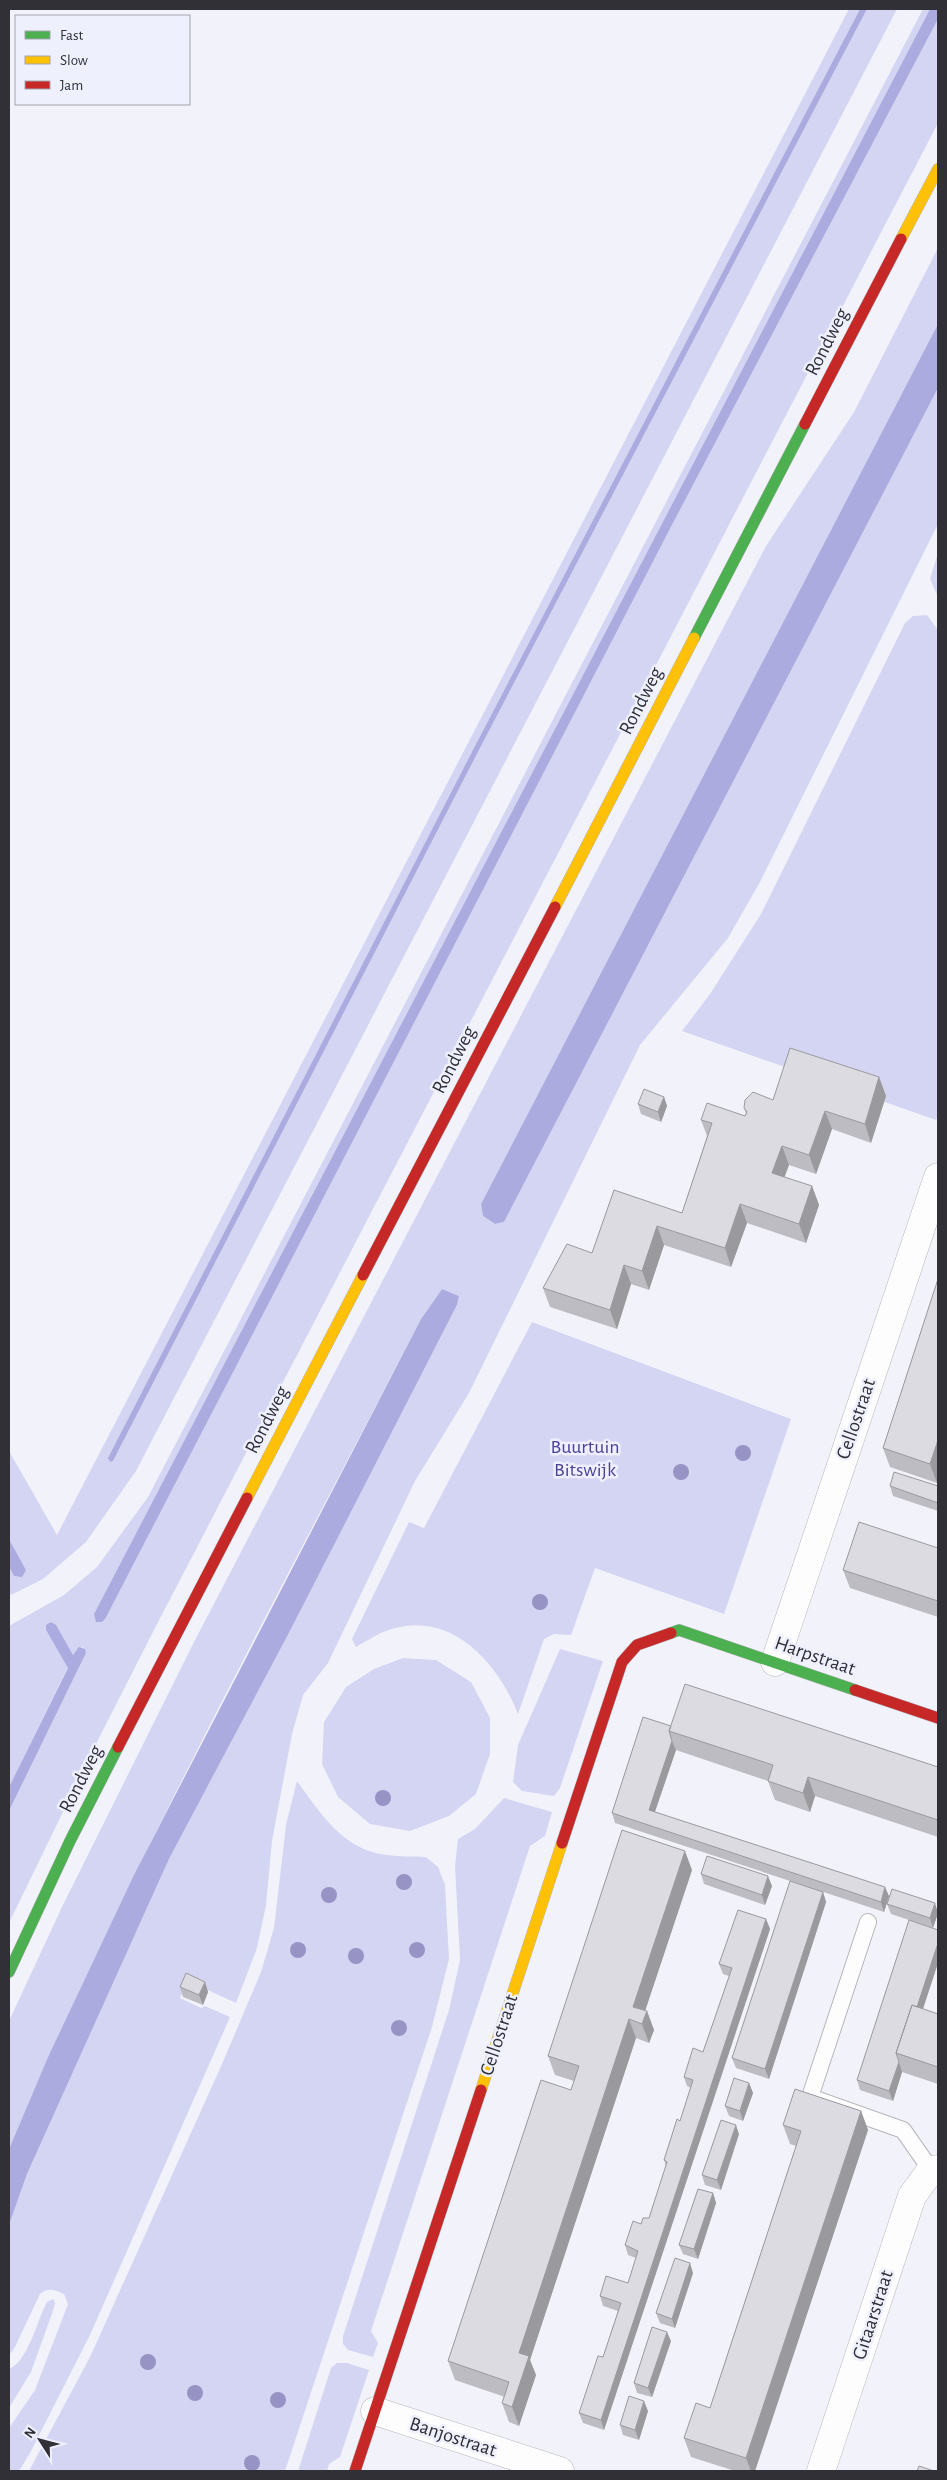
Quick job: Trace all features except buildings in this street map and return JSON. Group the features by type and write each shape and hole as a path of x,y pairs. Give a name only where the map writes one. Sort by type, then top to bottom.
{"main road":[{"name":"Rondweg","path":"9,1972 70,1841 132,1720 938,169"},
{"name":"Harpstraat","path":"679,1630 938,1718"},
{"name":"Cellostraat","path":"355,2471 622,1662 637,1645 679,1630"}],"street":[{"name":"Cellostraat","path":"774,1662 931,1222 938,1177"},
{"name":"Gitaarstraat","path":"821,2471 912,2196 934,2170"},
{"name":"Banjostraat","path":"375,2412 560,2471"}],"lane":[{"path":"868,1922 810,2097 903,2130 934,2170"}],"green space":[{"path":"849,9 860,9 475,746 109,1461 113,1461 480,748 867,9 897,9 136,1471 86,1542 43,1579 11,1595 9,1591 9,1567 14,1576 26,1570 9,1539 9,1451 57,1535"},
{"path":"923,9 930,9 94,1614 102,1622 672,525 938,19 938,123 155,1628 9,1923 9,1811 86,1653 82,1647 73,1655 53,1623 46,1630 68,1667 9,1787 9,1626 64,1595 97,1567 148,1497"},
{"path":"938,248 938,324 481,1204 483,1216 495,1224 504,1222 938,388 938,524 760,882 728,938 640,1045 469,1393 415,1481 328,1663 303,1695 292,1734 272,1841 266,1905 257,1948 236,2003 188,1981 180,1998 201,2008 205,2006 230,2017 90,2335 30,2453 19,2471 9,2471 9,2428 35,2390 68,2304 64,2294 57,2291 49,2290 40,2294 15,2347 11,2353 9,2352 9,2225 27,2174 169,1859 291,1629 457,1305 459,1296 442,1289 421,1319 260,1627 155,1834 104,1938 9,2149 9,2021 62,1907 194,1642 766,546 854,412"},
{"path":"938,553 938,597 930,579"},
{"path":"927,615 938,630 938,1114 936,1120 682,1031 710,994 761,914 905,623 913,616"},
{"name":"Buurtuin Bitswijk","path":"532,1322 791,1419 724,1614 595,1568 571,1635 554,1634 544,1639 518,1714 509,1694 483,1657 467,1643 448,1632 428,1626 406,1626 383,1632 356,1647 352,1639 409,1522 424,1528"},
{"path":"560,1649 603,1661 560,1788 554,1796 522,1791 513,1782 518,1745"},
{"path":"403,1658 436,1660 471,1682 490,1718 490,1754 476,1794 449,1816 410,1831 370,1824 338,1797 322,1764 324,1722 346,1687 374,1669"},
{"path":"297,1781 334,1829 358,1846 371,1852 387,1855 426,1857 438,1867 445,1885 449,1959 432,2027 285,2471 29,2471 90,2357 222,2064 261,1972 274,1928 286,1825"},
{"path":"504,1798 552,1812 545,1836 530,1846 371,2331 378,2343 373,2357 348,2350 343,2344 343,2336 449,2010 460,1960 455,1866 458,1839 475,1829"},
{"path":"53,2299 55,2303 53,2311 31,2372 9,2408 9,2369 22,2358 47,2302"},
{"path":"337,2363 347,2363 369,2370 340,2457 329,2464 327,2471 298,2471 331,2368"}],"water":[{"path":"860,9 867,9 480,748 113,1461 110,1462 108,1458 475,746"},
{"path":"930,9 938,9 938,19 672,525 105,1619 102,1622 96,1622 94,1614"},
{"path":"938,324 938,388 504,1222 495,1224 483,1216 481,1204"},
{"path":"442,1289 459,1296 457,1305 291,1629 169,1859 27,2174 9,2225 9,2149 49,2055 134,1875 421,1319"},
{"path":"9,1539 26,1570 22,1577 14,1576 9,1567"},
{"path":"51,1622 56,1625 73,1655 79,1647 85,1649 86,1653 9,1811 9,1787 68,1668 46,1630 46,1625"}],"traffic: fast":[{"path":"694,638 805,424"},
{"path":"671,1633 679,1630 855,1690"},
{"path":"9,1972 70,1841 118,1747"}],"traffic: slow":[{"path":"901,239 938,169"},
{"path":"555,907 694,638"},
{"path":"247,1498 363,1275"},
{"path":"481,2090 562,1843"}],"traffic: jam":[{"path":"805,424 901,239"},
{"path":"363,1275 555,907"},
{"path":"118,1747 247,1498"},
{"path":"562,1843 622,1662 637,1645 671,1633"},
{"path":"855,1690 938,1718"},
{"path":"355,2471 481,2090"}]}
